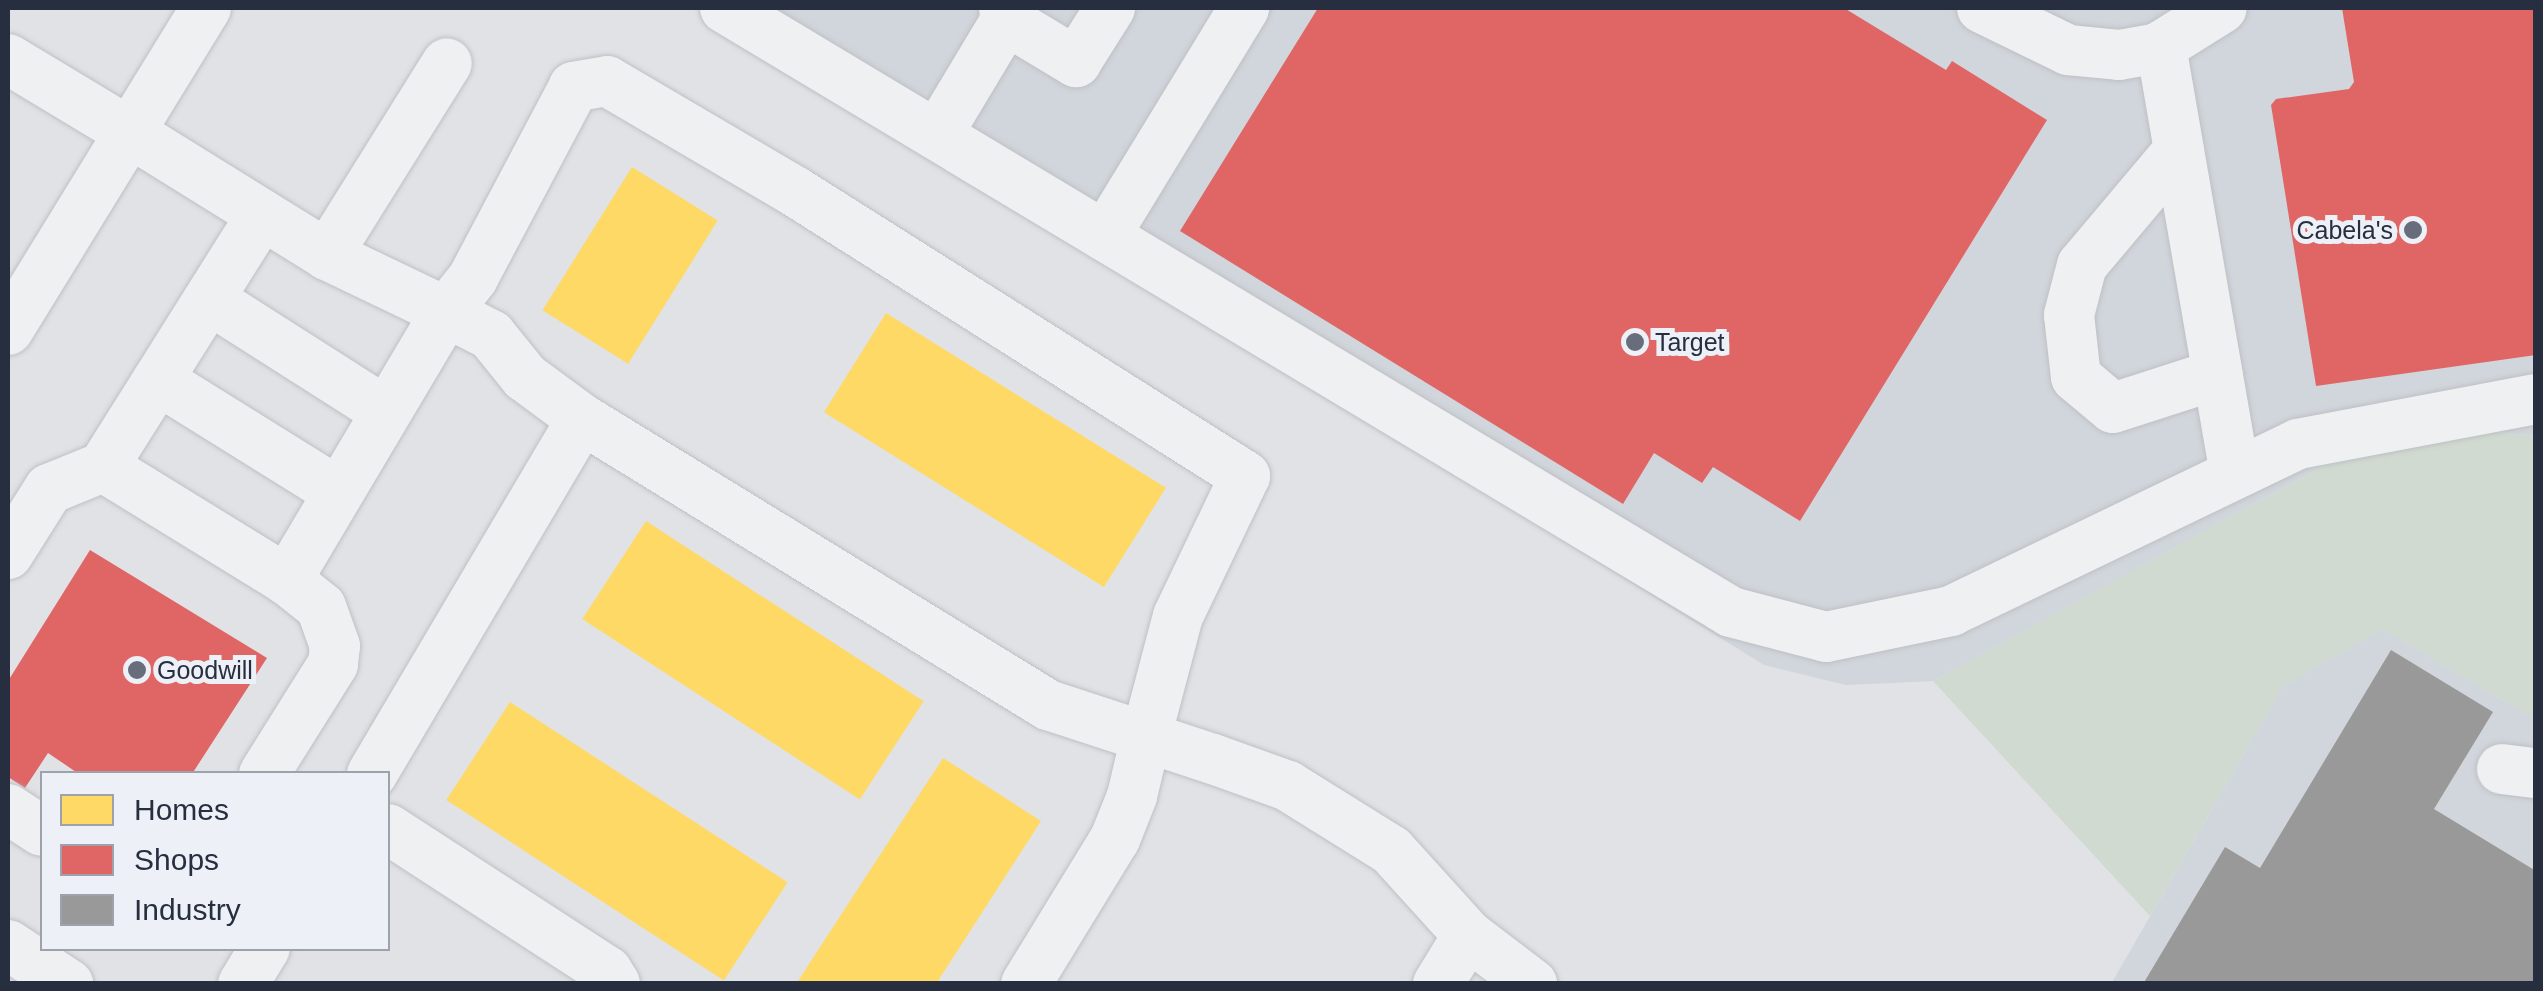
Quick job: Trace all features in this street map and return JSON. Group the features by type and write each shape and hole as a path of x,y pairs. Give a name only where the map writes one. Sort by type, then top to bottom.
{"street":[{"path":"13,311 206,8"},
{"path":"725,8 1731,612 1826,637 1951,611 2298,444 2536,399"},
{"path":"937,135 1004,14 1076,62 1110,8"},
{"path":"1105,236 1244,8"},
{"path":"1982,8 2068,50 2118,55 2161,46 2222,8"},
{"path":"2161,46 2235,474"},
{"path":"8,59 327,254 492,335 525,377 582,419 1048,705 1288,786 1392,850 1468,935 1532,984"},
{"path":"327,254 448,63"},
{"path":"287,580 446,312 473,278 574,87 607,81 796,192 1245,476 1178,616 1115,839 1026,984"},
{"path":"2179,150 2082,265 2069,314 2076,377 2113,408 2218,374"},
{"path":"8,554 49,489 103,467 262,215"},
{"path":"208,300 386,411"},
{"path":"158,380 338,492"},
{"path":"374,771 582,419"},
{"path":"103,467 287,580 321,607 335,646 333,664 266,771"},
{"path":"8,809 40,830"},
{"path":"390,830 607,971 615,984"},
{"path":"1438,984 1468,935"},
{"path":"8,944 68,984"},
{"path":"243,984 263,951"}],"shaded area":[{"path":"703,8 2535,8 2535,436 2445,427 2370,440 1933,681 1846,685 1764,665"},
{"path":"2445,427 2535,436 2535,719 2383,629 2283,686 2150,916 1933,681 2370,440"},
{"path":"2383,629 2535,719 2535,983 2111,984 2283,686"}],"building: Homes":[{"path":"632,167 718,221 628,364 542,310"},
{"path":"886,313 1166,488 1104,587 824,412"},
{"path":"646,521 924,701 860,799 582,619"},
{"path":"510,702 788,882 724,980 446,800"},
{"path":"943,758 1041,821 936,984 796,984"}],"building: Shops":[{"name":"Target","path":"1318,8 1844,8 1946,70 1952,61 2047,120 1800,521 1713,467 1702,483 1654,453 1623,504 1180,231"},
{"name":"Cabela's","path":"2342,8 2536,8 2536,355 2316,386 2271,105 2276,99 2349,89 2354,82"},
{"name":"Goodwill","path":"90,550 267,658 194,771 75,771 48,753 25,788 8,777 8,681"}],"building: Industry":[{"path":"2391,650 2493,712 2434,809 2536,871 2536,984 2143,984 2225,847 2260,868"}],"place":[{"name":"Cabela's","path":"2413,230"},
{"name":"Target","path":"1635,342"},
{"name":"Goodwill","path":"137,670"}]}
